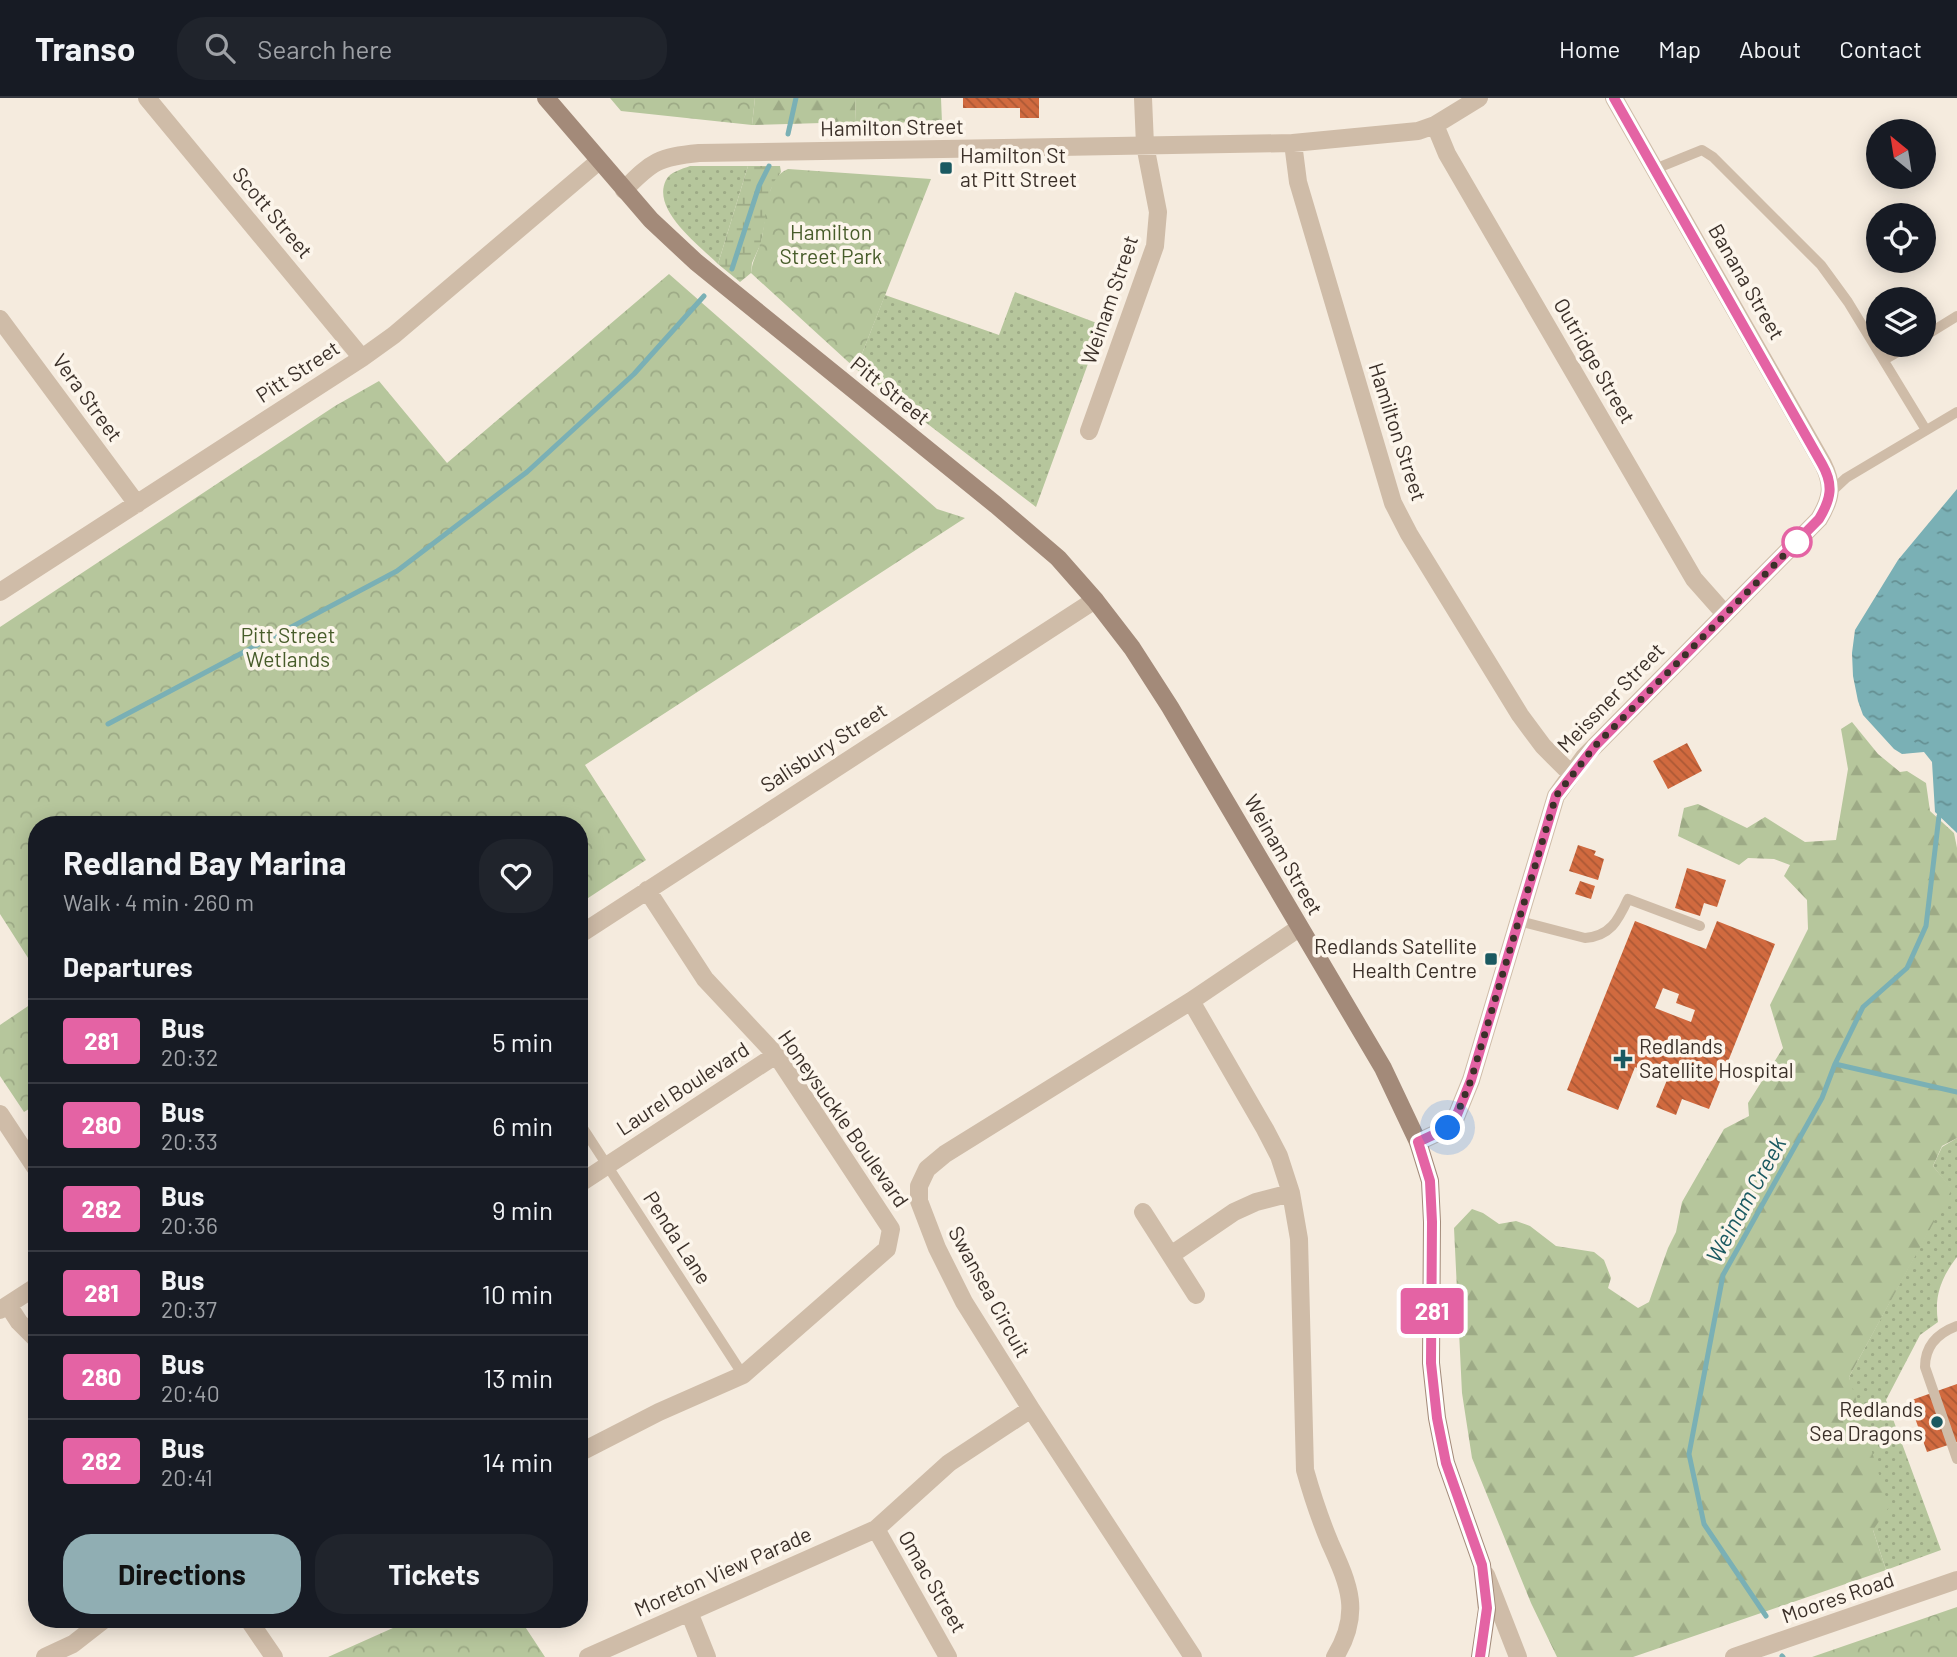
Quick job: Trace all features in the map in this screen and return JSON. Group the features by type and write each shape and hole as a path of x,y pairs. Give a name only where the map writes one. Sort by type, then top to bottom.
{"street":[{"name":"Scott Street","path":"147,98 362,358"},
{"path":"546,98 624,190"},
{"name":"Weinam Street","path":"1089,431 1155,246 1158,212 1145,145 1143,98"},
{"name":"Hamilton Street","path":"624,190 655,162 668,156 699,153 1293,143 1418,131 1435,125 1479,98"},
{"name":"Banana Street","path":"1614,98 1822,464 1828,475 1831,492"},
{"name":"Outridge Street","path":"1435,125 1447,154 1694,579 1725,614"},
{"name":"Hamilton Street","path":"1293,143 1298,182 1393,503 1409,534 1520,715 1543,746 1571,775"},
{"name":"Pitt Street","path":"0,592 394,335 599,161"},
{"name":"Pitt Street","path":"624,190 651,220 696,262 1058,558 1095,600"},
{"name":"Vera Street","path":"0,319 137,504"},
{"name":"Meissner Street","path":"1418,1142 1448,1128 1456,1117 1471,1080 1556,796 1606,734 1819,519 1829,502 1831,492"},
{"name":"Weinam Street","path":"1095,600 1132,648 1170,707 1383,1068 1418,1142"},
{"name":"Salisbury Street","path":"588,929 1095,600"},
{"name":"Honeysuckle Boulevard","path":"588,1447 659,1412 743,1376 887,1249 891,1230 776,1055 705,979 647,890"},
{"name":"Swansea Circuit","path":"1193,1657 964,1302 924,1218 919,1201 919,1186 927,1169 945,1154 1191,1001 1300,928"},
{"path":"1191,1001 1265,1129 1279,1156 1291,1193 1299,1239 1305,1470 1315,1505 1346,1577 1350,1595 1351,1612 1340,1650 1335,1657"},
{"name":"Laurel Boulevard","path":"588,1178 776,1055"},
{"path":"0,1114 28,1156"},
{"path":"1418,1142 1430,1181 1431,1363 1437,1418 1446,1463 1518,1657"},
{"path":"1171,1255 1234,1212 1256,1202 1291,1193"},
{"path":"1143,1212 1196,1295"},
{"path":"28,1292 4,1307 28,1331"},
{"name":"Moreton View Parade","path":"588,1657 876,1529 949,1463 1031,1409"},
{"name":"Omac Street","path":"876,1529 948,1657"},
{"path":"1480,1657 1487,1608 1482,1565"},
{"name":"Moores Road","path":"1734,1657 1957,1580"},
{"path":"689,1612 707,1657"},
{"path":"45,1657 73,1644 93,1628"},
{"path":"254,1628 274,1657"}],"lane":[{"path":"1655,169 1702,150 1713,157 1821,265 1848,302 1926,430"},
{"path":"1936,329 1957,316"},
{"path":"1884,360 1889,357"},
{"path":"1831,492 1846,478 1957,412"},
{"path":"1518,921 1585,938 1596,937 1616,924 1628,900 1700,926"},
{"name":"Penda Lane","path":"588,1136 743,1376"},
{"path":"1957,1326 1938,1335 1925,1360 1926,1373 1957,1459"}],"green space":[{"path":"610,98 755,98 752,125 621,111"},
{"path":"755,98 855,98 856,122 752,125"},
{"path":"855,98 941,98 942,123 856,122"},
{"path":"690,166 748,166 718,264 679,226 665,203 663,191 668,177"},
{"path":"748,166 780,166 781,172 771,189 761,243 752,263 751,273 740,282 718,264"},
{"name":"Hamilton Street Park","path":"788,169 931,179 856,369 751,273 761,241 770,190 780,174"},
{"name":"Pitt Street Wetlands","path":"669,274 937,509 965,518 585,765 646,860 588,898 588,816 28,816 28,958 0,914 0,627 335,406 379,381 447,463"},
{"path":"1015,292 1102,325 1036,507 856,369 885,295 999,335"},
{"path":"1852,722 1878,754 1900,772 1907,771 1926,783 1930,811 1954,833 1957,848 1957,1138 1942,1146 1933,1166 1952,1189 1849,1377 1889,1507 1873,1530 1886,1570 1633,1657 1557,1657 1531,1603 1472,1458 1462,1393 1454,1228 1472,1209 1499,1224 1516,1221 1530,1226 1556,1246 1594,1252 1604,1260 1611,1278 1608,1288 1638,1308 1649,1302 1676,1232 1682,1202 1724,1129 1749,1116 1748,1103 1783,1048 1770,1005 1808,929 1807,900 1784,876 1790,865 1774,859 1748,858 1739,865 1678,836 1684,808 1698,804 1747,828 1765,817 1805,842 1836,840 1848,769 1841,729"},
{"path":"28,1006 28,1110 24,1112 0,1076 0,1025"},
{"path":"1957,1138 1957,1257 1940,1288 1938,1322 1920,1335 1886,1400 1941,1550 1886,1570 1873,1530 1849,1377 1951,1189 1933,1166 1942,1147"},
{"path":"1957,1607 1957,1657 1812,1657"},
{"path":"393,1628 526,1628 545,1657 328,1657"}],"water":[{"path":"1957,489 1957,833 1935,812 1932,762 1924,752 1902,754 1894,749 1863,715 1853,676 1852,653 1855,630 1898,560"}],"building":[{"path":"963,98 1039,98 1039,118 1020,118 1020,108 963,108"},
{"path":"1687,743 1702,771 1668,789 1653,761"},
{"path":"1578,845 1596,851 1594,855 1604,859 1598,880 1569,871"},
{"path":"1687,868 1726,880 1717,907 1704,903 1700,916 1675,908"},
{"path":"1580,881 1595,886 1591,899 1575,894"},
{"path":"1635,921 1706,949 1717,921 1775,944 1709,1109 1682,1099 1676,1115 1656,1107 1667,1080 1635,1067 1618,1110 1567,1090","holes":["1663,988 1679,994 1676,1003 1695,1010 1691,1022 1655,1008"]},
{"name":"Redlands Sea Dragons","path":"1957,1384 1957,1442 1927,1452 1909,1401"}],"waterway":[{"path":"788,134 796,98"},
{"path":"732,269 759,186 769,166"},
{"path":"108,724 397,571 527,472 634,374 704,296"},
{"name":"Weinam Creek","path":"1766,1616 1704,1524 1689,1454 1723,1275 1822,1098 1835,1064 1863,1007 1907,968 1926,926 1939,816"},
{"path":"1835,1064 1957,1092"}],"bus line":[{"name":"281","path":"1480,1657 1485,1637 1487,1608 1482,1565 1446,1463 1437,1418 1431,1363 1430,1181 1418,1142 1448,1128 1456,1117 1471,1080 1556,796 1584,757 1807,533 1829,502 1831,492 1828,475 1822,464 1614,98"}],"place":[{"name":"Hamilton St at Pitt Street","path":"946,168"},
{"name":"Redlands Satellite Health Centre","path":"1491,959"},
{"name":"Redlands Satellite Hospital","path":"1623,1059"},
{"name":"Redlands Sea Dragons","path":"1937,1422"}],"route":[{"path":"1448,1128 1456,1117 1471,1080 1556,796 1584,757 1797,542"}]}
